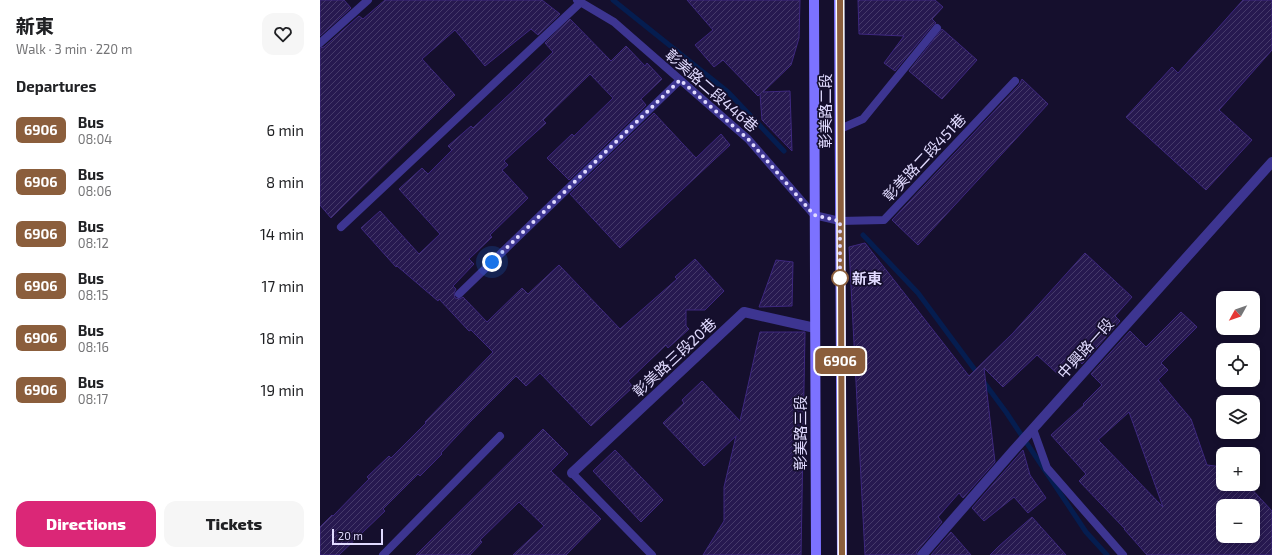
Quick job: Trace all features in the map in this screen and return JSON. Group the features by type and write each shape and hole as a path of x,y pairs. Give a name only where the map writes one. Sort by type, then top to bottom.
{"main road":[{"name":"彰美路二段","path":"814,0 814,215"},
{"name":"彰美路二段","path":"840,0 840,221"},
{"name":"彰美路三段","path":"814,215 816,555"},
{"path":"840,221 842,555"}],"street":[{"name":"中興路一段","path":"922,555 1272,162"},
{"name":"彰美路三段20巷","path":"572,473 744,312 815,328"}],"lane":[{"path":"320,43 368,0"},
{"path":"341,227 579,1"},
{"name":"彰美路二段446巷","path":"579,1 614,22 748,139 814,215"},
{"path":"840,129 863,119 937,28"},
{"path":"459,294 680,80"},
{"name":"彰美路二段451巷","path":"840,221 884,220 1015,81"},
{"path":"814,215 840,221"},
{"path":"1033,429 1047,468 1123,555"},
{"path":"383,555 500,436"},
{"path":"572,473 652,555"}],"building":[{"path":"320,0 344,0 351,8 320,36"},
{"path":"385,0 542,0 560,14 538,35 531,29 485,66 455,30 422,59 455,95 331,218 320,205 320,48 324,47 359,16 363,19"},
{"path":"687,0 800,0 799,38 791,65 763,92 790,91 792,151 762,120 760,94 758,96 723,60 714,67 695,45 713,30"},
{"path":"858,0 935,0 943,7 932,19 936,23 895,71 884,63 904,36 859,34"},
{"path":"1243,0 1272,0 1272,50 1219,110 1252,140 1206,190 1126,117 1172,67 1178,73"},
{"path":"570,19 611,61 626,46 645,66 647,63 662,79 641,99 646,105 569,180 547,158 572,134 574,136 613,98 590,74 543,120 546,123 504,161 508,165 502,170 528,198 490,235 492,237 469,259 474,264 453,286 456,289 454,293 455,298 460,299 463,297 487,322 522,288 528,294 559,265 620,329 677,279 675,277 695,259 724,291 705,310 686,310 686,326 689,329 668,348 666,345 628,381 633,387 591,426 540,373 526,386 516,376 470,422 441,453 442,454 420,476 418,474 383,509 385,511 339,555 320,555 320,527 332,515 333,516 369,479 367,477 389,456 391,458 426,423 425,422 493,352 471,330 469,331 439,299 438,301 397,266 396,267 361,228 380,211 419,254 440,234 399,189 422,168 428,174 452,150 448,146 471,126 473,128 553,52 545,43"},
{"path":"942,29 977,60 942,99 909,71"},
{"path":"1022,79 1048,104 918,245 892,220 1019,85"},
{"path":"654,113 696,158 721,134 730,145 620,248 570,194"},
{"path":"865,243 969,376 1013,333 1085,253 1132,297 1115,316 1120,321 1082,364 1076,358 1060,376 1037,355 1003,387 984,368 995,462 963,498 959,493 938,517 942,522 917,551 916,555 865,555 849,247"},
{"path":"776,260 793,262 792,306 759,307"},
{"path":"1181,312 1197,327 1161,363 1168,370 1158,380 1191,419 1207,465 1216,466 1216,491 1253,491 1272,511 1272,555 1147,555 1125,529 1079,481 1086,474 1051,435 1084,405 1083,404 1102,385 1091,374 1130,331 1146,347","holes":["1129,412 1163,507 1098,440"]},
{"path":"760,332 805,332 801,555 703,555 724,521 724,487 736,436 704,466 663,423 684,403 682,400 702,381 740,421"},
{"path":"543,429 568,454 551,471 601,519 566,555 513,555 544,526 519,502 480,540 482,542 470,555 416,555"},
{"path":"615,450 663,500 641,522 593,471"},
{"path":"1023,450 1030,475 1046,498 1028,513 1014,497 984,521 972,508"},
{"path":"1032,517 1066,555 990,555 999,546"},
{"path":"951,532 971,555 931,555"}],"waterway":[{"path":"613,0 728,92 784,151"},
{"path":"863,235 918,293 978,374"},
{"path":"983,381 1006,412 1086,532 1107,555"}],"bus line":[{"name":"6906","path":"840,0 842,555"}],"place":[{"name":"新東","path":"840,278"}],"route":[{"path":"492,262 680,80 748,139 814,215 840,221 840,286 840,278"}]}
